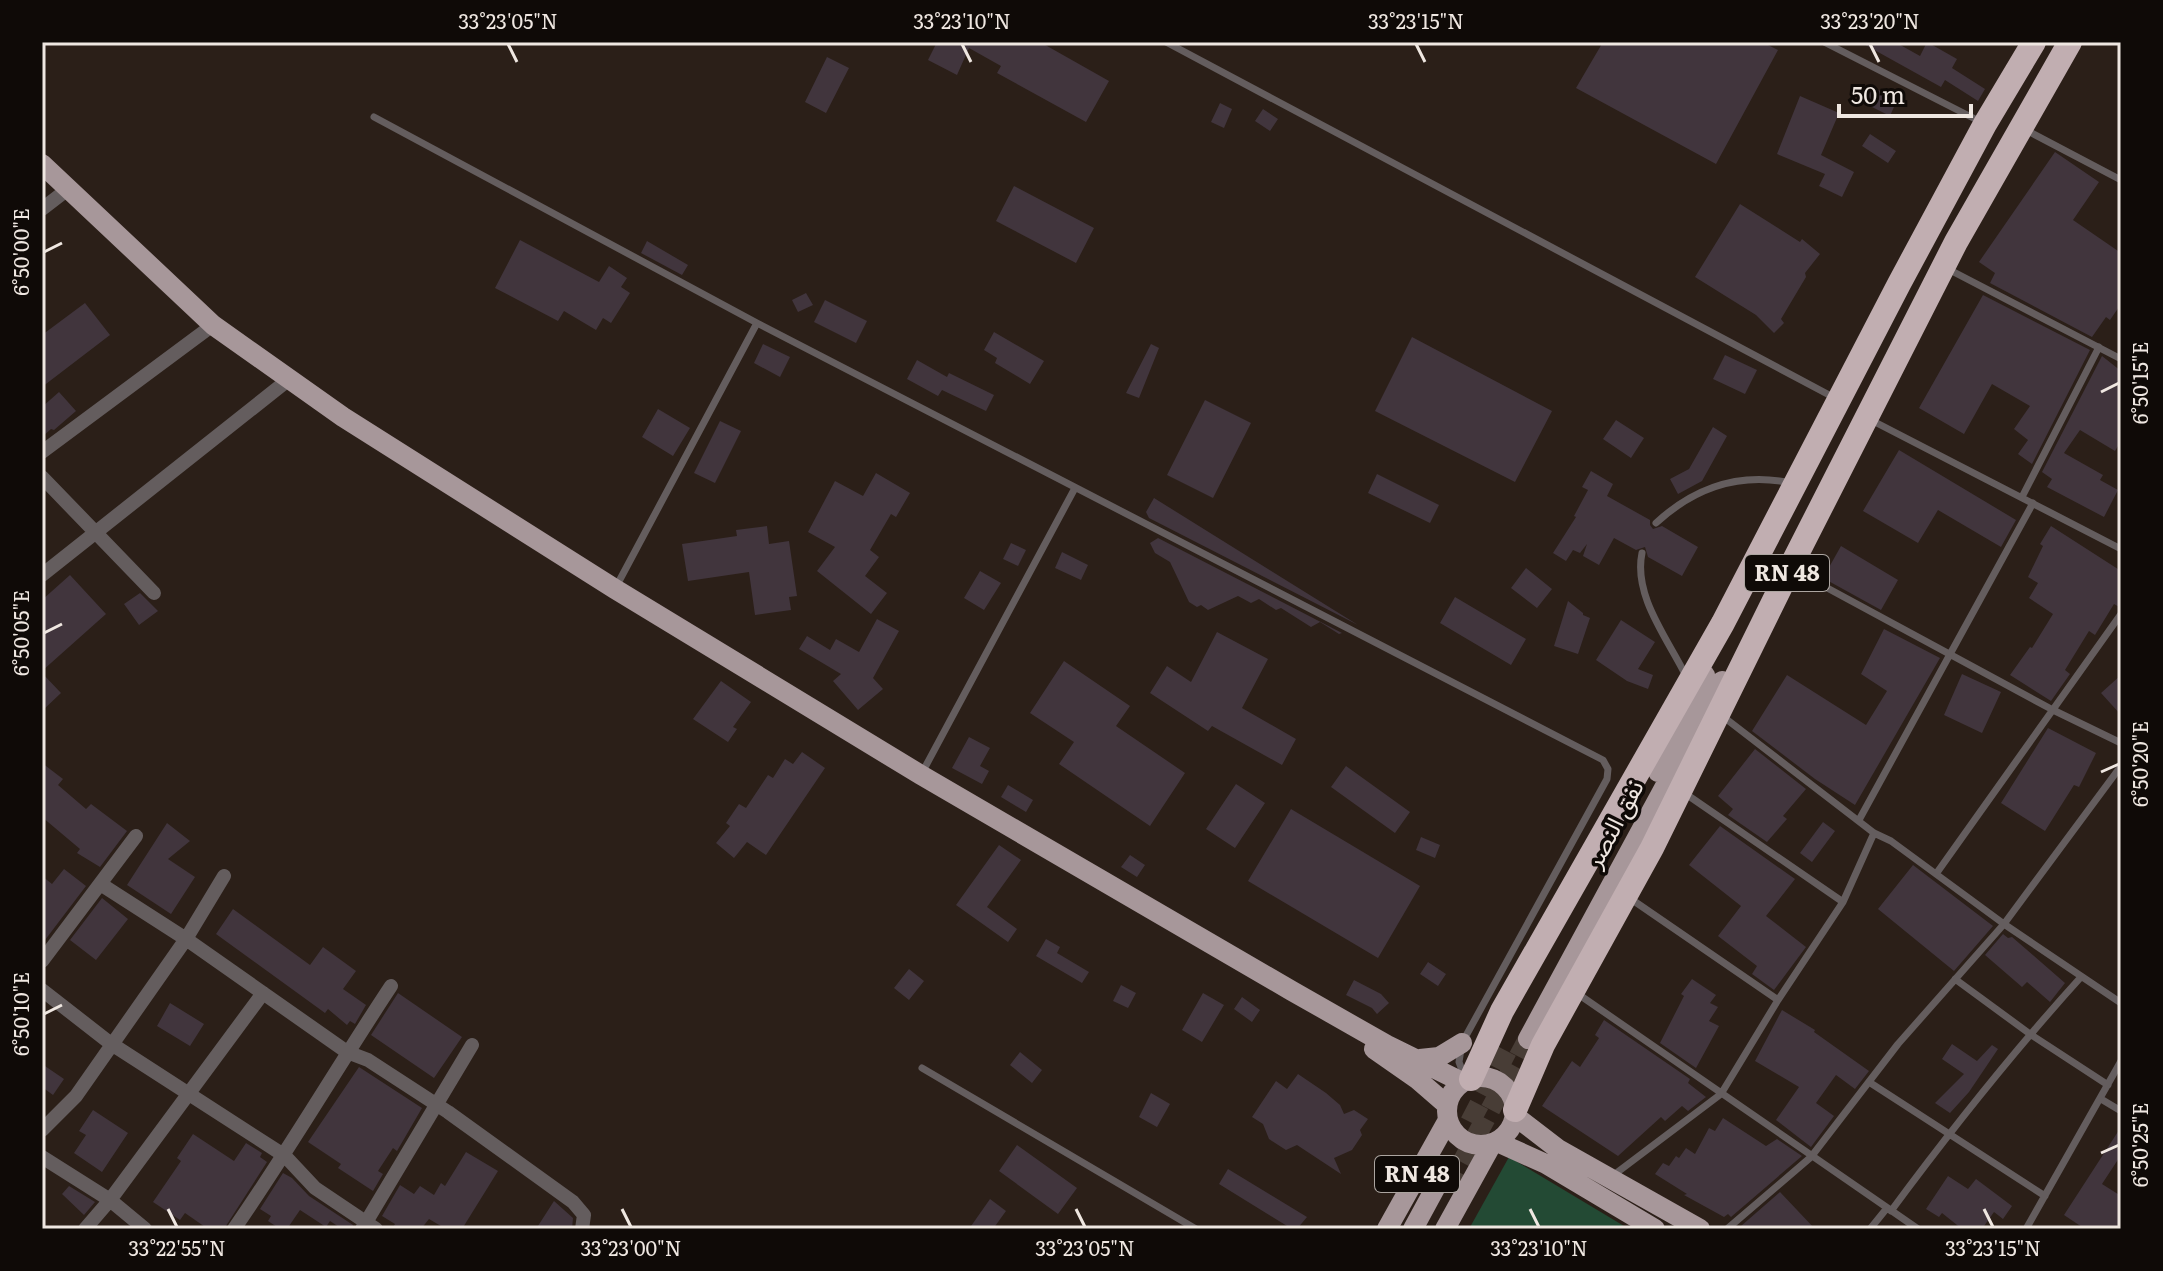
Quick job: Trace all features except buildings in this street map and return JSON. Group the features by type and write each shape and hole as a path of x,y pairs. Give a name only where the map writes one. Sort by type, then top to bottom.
{"highway":[{"name":"RN 48","path":"1466,1080 1688,680 1723,623 1899,284 1985,124 2034,42"},
{"name":"RN 48","path":"1515,1113 1543,1045 1681,791 1827,494 1944,267 2070,42"},
{"path":"1899,284 1927,301"},
{"path":"1797,484 1827,494"}],"main road":[{"path":"42,164 213,325 288,380 615,589 921,775 1387,1045 1466,1080"},
{"name":"نفق النصر","path":"1723,623 1717,650 1522,1036 1731,664 1756,639"},
{"path":"1292,991 1408,1073 1448,1112 1460,1139 1470,1144 1494,1143 1546,1164 1630,1223 1655,1229"},
{"path":"1420,1059 1439,1057 1462,1043"},
{"path":"1448,1112 1453,1092 1466,1080 1479,1077 1497,1081 1510,1093 1515,1113 1509,1131 1494,1143"},
{"name":"RN 48","path":"1387,1229 1448,1112"},
{"path":"1515,1113 1546,1142 1700,1229"},
{"name":"RN 48","path":"1445,1229 1494,1143"},
{"path":"1413,1229 1443,1186 1426,1229"}],"street":[{"path":"42,209 68,189"},
{"path":"42,452 213,325"},
{"path":"42,575 288,380"},
{"path":"42,477 154,593"},
{"path":"42,961 136,836"},
{"path":"42,1130 76,1096 110,1043 186,939 224,876"},
{"path":"102,885 186,939 347,1052 368,1060 436,1105 573,1202 584,1215 582,1229"},
{"path":"234,1229 285,1156 347,1052 391,986"},
{"path":"42,990 110,1043 285,1156 315,1188 368,1227 472,1045"},
{"path":"85,1229 110,1200 263,993"},
{"path":"42,1157 110,1200 145,1229"}],"lane":[{"path":"1166,42 1839,400"},
{"path":"1824,42 1985,124"},
{"path":"374,117 757,323 1606,764 1607,779 1462,1043 1459,1062 1466,1080"},
{"path":"2020,128 2121,180"},
{"path":"1944,267 2121,359"},
{"path":"615,589 757,323"},
{"path":"2022,497 2099,347"},
{"path":"1867,418 2121,549"},
{"path":"1656,523 1686,499 1721,484 1759,479 1797,484"},
{"path":"921,775 1075,488"},
{"path":"1859,820 2033,503"},
{"path":"1642,553 1639,569 1647,600 1688,680"},
{"path":"1790,568 2053,710 2121,743"},
{"path":"1936,874 2121,614"},
{"path":"1720,714 1874,833 2121,1003"},
{"path":"1727,1229 1811,1157 1869,1082 2004,924 2121,766"},
{"path":"1681,791 1843,902"},
{"path":"1609,1179 1721,1094 1843,902 1874,833"},
{"path":"1626,895 1778,1000"},
{"path":"1870,1229 1889,1210 2030,1034 2081,977"},
{"path":"1955,979 2030,1034 2108,1085"},
{"path":"1573,991 1918,1229"},
{"path":"2026,1229 2121,1061"},
{"path":"922,1068 1196,1229"},
{"path":"1869,1082 2045,1196"},
{"path":"2101,1099 2121,1111"}],"green space":[{"path":"1509,1157 1629,1229 1469,1229"}],"tunnel":[{"path":"1448,1189 1528,1039"},
{"path":"1470,1122 1507,1051"}]}
